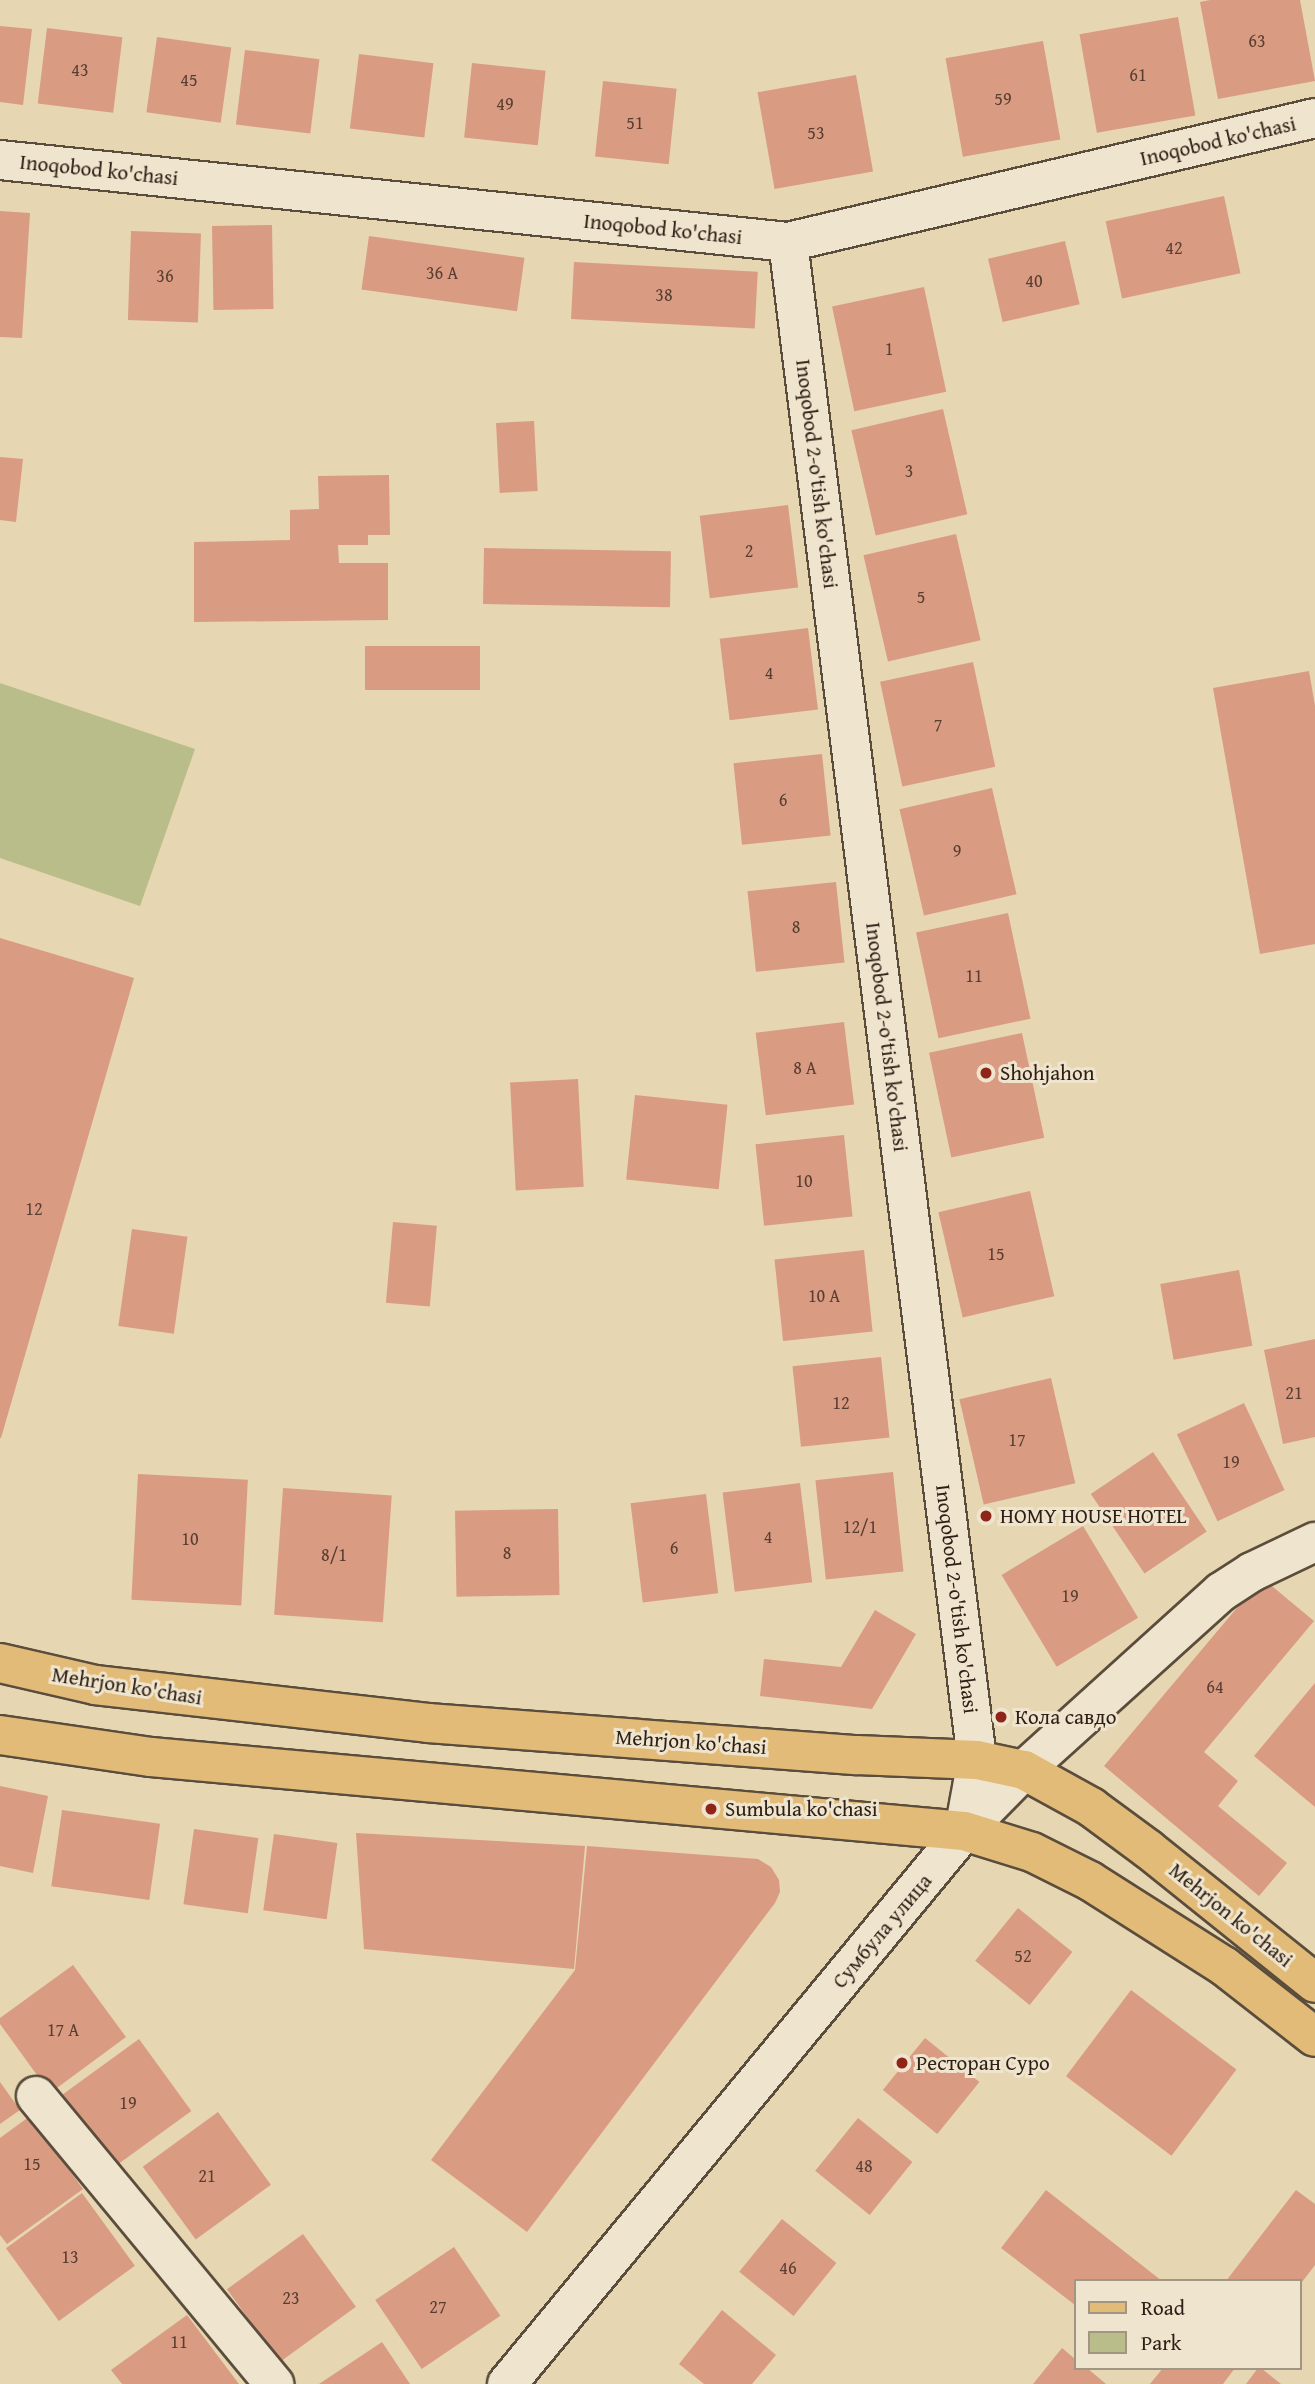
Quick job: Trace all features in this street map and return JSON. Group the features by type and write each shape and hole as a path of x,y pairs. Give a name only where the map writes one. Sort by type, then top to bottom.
{"main road":[{"name":"Mehrjon ko'chasi","path":"0,1663 95,1685 428,1723 857,1755 977,1760 1024,1770 1091,1807 1148,1849 1315,1983"},
{"name":"Mehrjon ko'chasi","path":"0,1735 164,1758 964,1831 1031,1852 1090,1881 1224,1966 1315,2037"}],"street":[{"name":"Inoqobod ko'chasi","path":"0,160 788,242 1315,118"},
{"name":"Inoqobod 2-o'tish ko'chasi","path":"788,242 977,1760 964,1831"},
{"name":"Сумбула улица","path":"507,2384 964,1831 1024,1770 1221,1592 1252,1572 1315,1542"},
{"path":"36,2096 274,2384"}],"green space":[{"path":"0,683 195,749 140,906 0,858"}],"building":[{"path":"1300,0 1315,81 1218,99 1200,2"},
{"path":"1178,17 1195,115 1097,133 1080,34"},
{"path":"0,26 32,29 23,105 0,102"},
{"path":"47,28 122,37 113,113 38,103"},
{"path":"157,37 231,47 221,123 146,112"},
{"path":"1043,41 1060,139 963,157 946,58"},
{"path":"245,50 319,59 310,134 236,124"},
{"path":"359,54 433,63 424,138 350,128"},
{"path":"472,63 546,71 538,145 464,138"},
{"path":"856,75 873,172 775,189 758,92"},
{"path":"603,81 677,89 669,164 595,157"},
{"path":"1224,196 1240,273 1122,298 1106,221"},
{"path":"0,211 30,213 22,338 0,337"},
{"path":"272,225 273,309 213,310 212,226"},
{"path":"131,231 201,233 198,322 128,320"},
{"path":"369,236 524,258 517,311 361,289"},
{"path":"1065,241 1080,304 1003,322 988,259"},
{"path":"574,262 758,272 755,329 571,319"},
{"path":"924,287 946,392 854,411 832,307"},
{"path":"943,409 967,514 876,535 851,430"},
{"path":"534,421 538,491 500,493 496,423"},
{"path":"0,457 23,459 16,522 0,520"},
{"path":"389,475 390,535 368,535 368,545 338,545 339,563 388,563 388,620 194,622 194,542 290,540 290,510 319,509 318,476"},
{"path":"788,505 798,587 710,598 700,516"},
{"path":"956,534 981,640 888,662 863,555"},
{"path":"484,548 671,551 670,607 483,604"},
{"path":"808,628 818,709 730,720 720,639"},
{"path":"365,646 480,646 480,690 365,690"},
{"path":"973,662 995,767 902,786 880,682"},
{"path":"1309,671 1315,706 1315,944 1260,954 1213,688"},
{"path":"822,754 831,836 742,845 733,763"},
{"path":"992,788 1017,894 924,916 899,809"},
{"path":"836,882 844,963 756,972 747,891"},
{"path":"1008,913 1030,1019 939,1038 916,933"},
{"path":"0,938 134,978 1,1438 0,1438"},
{"path":"844,1022 854,1104 766,1115 756,1033"},
{"path":"1022,1033 1044,1138 951,1157 929,1053"},
{"path":"578,1079 584,1187 516,1190 510,1083"},
{"path":"635,1095 727,1105 719,1189 626,1180"},
{"path":"844,1135 853,1217 764,1226 755,1144"},
{"path":"1030,1191 1054,1296 963,1317 938,1212"},
{"path":"393,1222 437,1226 430,1307 386,1303"},
{"path":"132,1229 187,1237 174,1334 118,1326"},
{"path":"864,1250 873,1332 783,1341 774,1259"},
{"path":"1239,1270 1252,1346 1174,1360 1160,1284"},
{"path":"1315,1339 1315,1437 1283,1444 1264,1350"},
{"path":"881,1357 889,1438 801,1447 792,1366"},
{"path":"1051,1378 1075,1483 984,1504 959,1399"},
{"path":"1244,1403 1285,1490 1218,1521 1177,1434"},
{"path":"1153,1452 1207,1532 1145,1574 1091,1494"},
{"path":"893,1472 903,1571 826,1580 815,1480"},
{"path":"138,1474 248,1480 241,1606 131,1600"},
{"path":"800,1483 812,1582 735,1592 723,1493"},
{"path":"283,1488 392,1496 383,1622 274,1615"},
{"path":"706,1494 718,1593 643,1603 631,1503"},
{"path":"558,1509 560,1595 457,1597 455,1511"},
{"path":"1083,1526 1138,1618 1057,1667 1002,1575"},
{"path":"1262,1578 1314,1621 1204,1752 1238,1781 1218,1806 1287,1863 1259,1896 1104,1766"},
{"path":"875,1610 916,1634 872,1709 760,1696 764,1659 841,1667"},
{"path":"1315,1683 1315,1807 1254,1756"},
{"path":"0,1786 48,1796 33,1873 0,1866"},
{"path":"62,1810 160,1824 149,1900 51,1886"},
{"path":"194,1829 258,1838 248,1913 183,1904"},
{"path":"356,1833 585,1846 574,1969 364,1949"},
{"path":"274,1834 337,1843 327,1919 263,1910"},
{"path":"587,1846 758,1859 771,1867 779,1880 780,1892 775,1903 527,2232 431,2160 575,1970"},
{"path":"1018,1908 1072,1952 1030,2005 975,1961"},
{"path":"73,1965 126,2037 50,2093 0,2024 0,2018"},
{"path":"1131,1990 1236,2069 1171,2156 1066,2076"},
{"path":"925,2038 979,2082 937,2134 883,2090"},
{"path":"139,2039 191,2111 115,2166 63,2094"},
{"path":"0,2082 20,2110 0,2124"},
{"path":"218,2112 271,2185 196,2239 143,2167"},
{"path":"30,2116 83,2189 7,2244 0,2235 0,2138"},
{"path":"858,2118 912,2162 870,2215 815,2171"},
{"path":"1046,2190 1159,2279 1074,2279 1074,2304 1001,2248"},
{"path":"1296,2190 1315,2204 1315,2265 1301,2283 1301,2279 1228,2279"},
{"path":"82,2193 135,2266 59,2321 6,2248"},
{"path":"782,2219 836,2263 794,2316 739,2272"},
{"path":"303,2234 356,2307 280,2362 227,2289"},
{"path":"454,2247 500,2316 422,2369 375,2300"},
{"path":"722,2310 776,2355 752,2384 704,2384 679,2364"},
{"path":"187,2315 239,2384 122,2384 111,2370"},
{"path":"382,2342 410,2384 319,2384"},
{"path":"1062,2348 1074,2358 1074,2370 1089,2370 1106,2384 1033,2384"},
{"path":"1161,2370 1234,2370 1223,2384 1150,2384"},
{"path":"1256,2370 1264,2370 1281,2384 1246,2384"}],"place":[{"name":"Shohjahon","path":"986,1073"},
{"name":"HOMY HOUSE HOTEL","path":"986,1516"},
{"name":"Кола савдо","path":"1001,1717"},
{"name":"Sumbula ko'chasi","path":"711,1809"},
{"name":"Ресторан Суро","path":"902,2063"}]}
